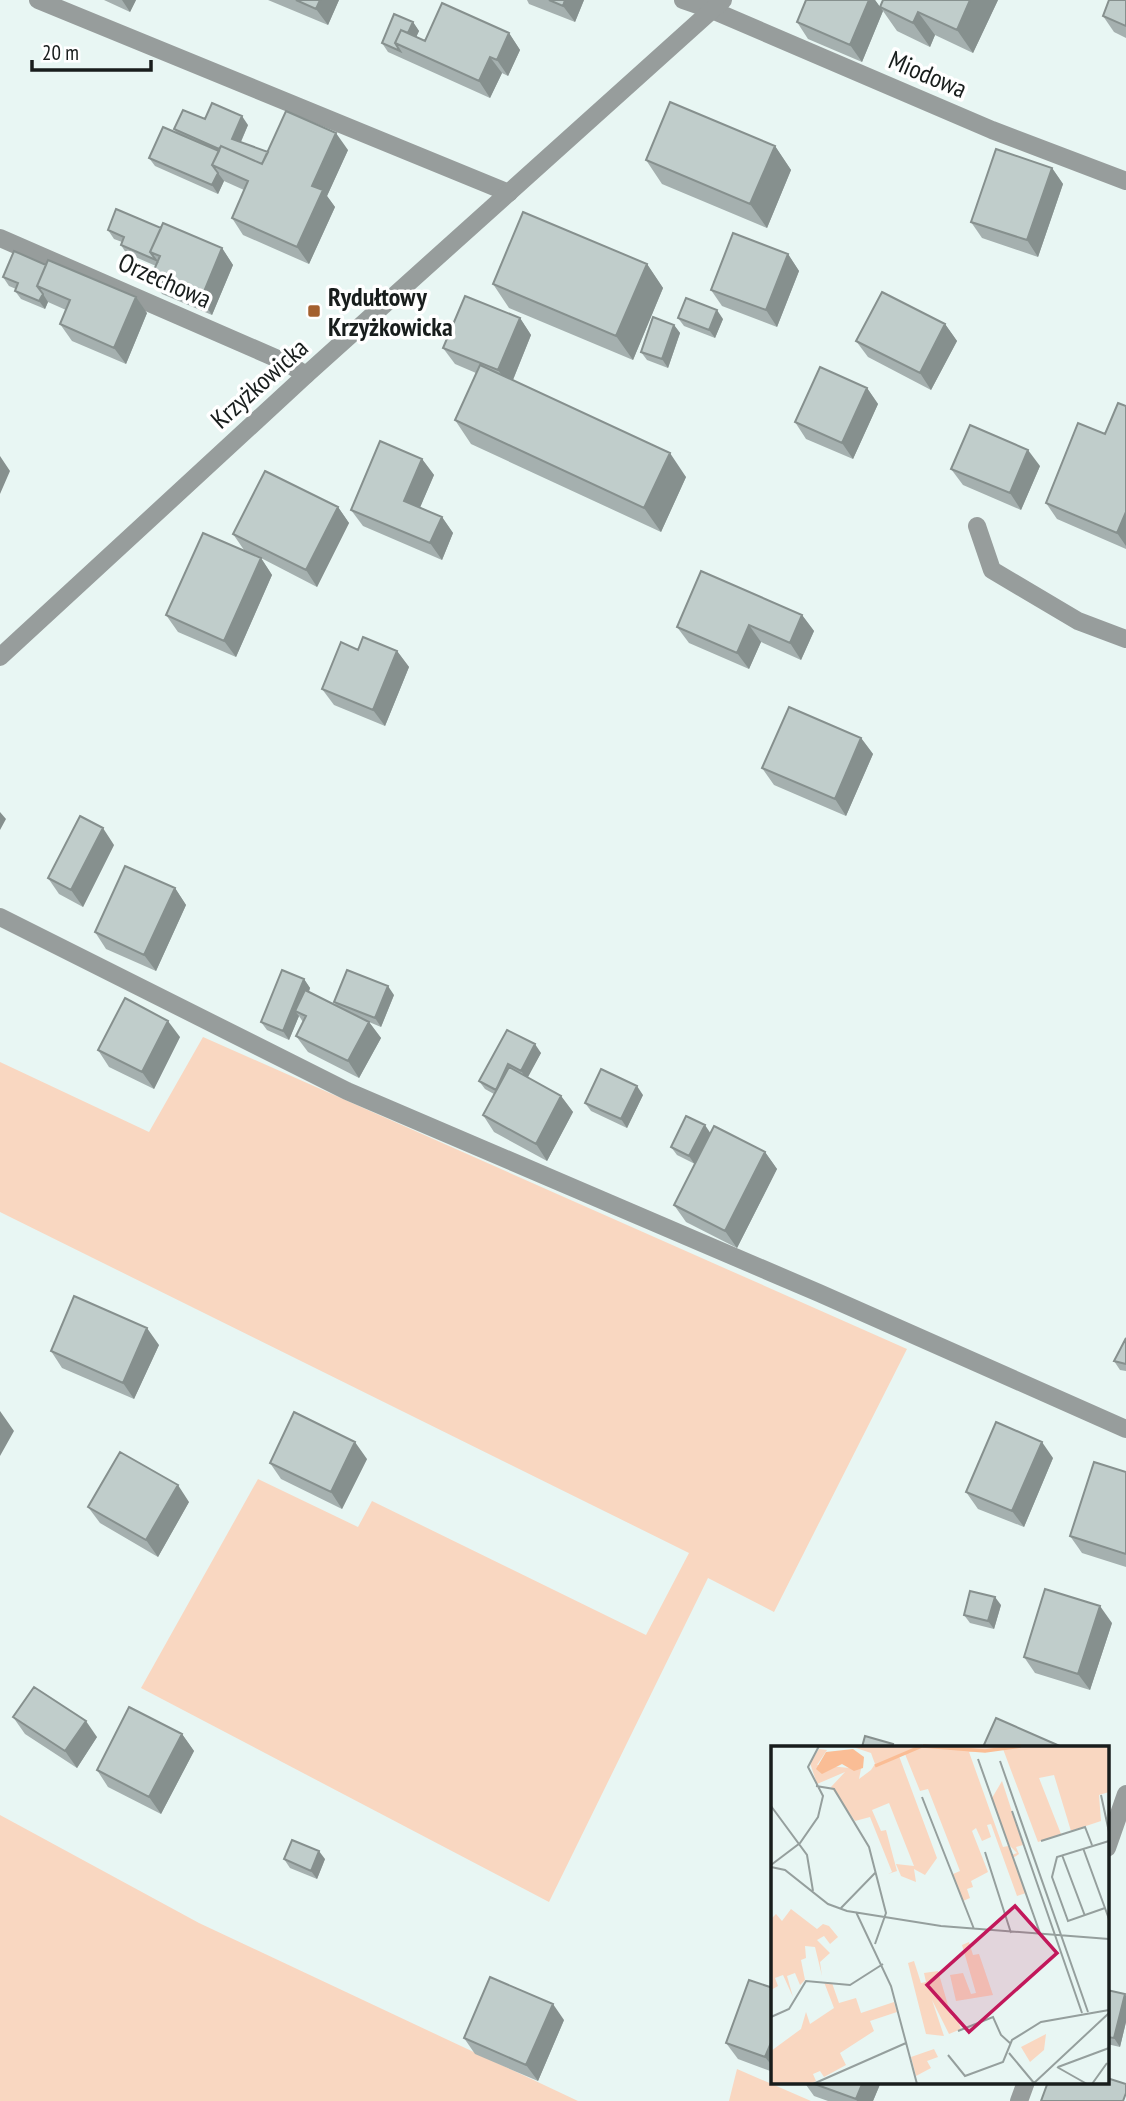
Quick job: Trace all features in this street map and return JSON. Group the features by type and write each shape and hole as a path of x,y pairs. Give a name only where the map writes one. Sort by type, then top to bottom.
{"street":[{"path":"38,0 509,193"},
{"path":"683,0 717,5"},
{"name":"Krzyżkowicka","path":"0,657 306,375 717,5"},
{"name":"Miodowa","path":"717,5 992,130 1126,181"},
{"name":"Orzechowa","path":"0,238 69,265 287,363 306,375"},
{"path":"977,526 992,570 1078,621 1126,639"},
{"path":"0,917 347,1091 819,1293 1126,1429"},
{"path":"1108,1845 1126,1794"},
{"path":"1019,2101 1025,2084"}],"shaded area":[{"path":"203,1037 907,1349 774,1612 708,1578 549,1902 141,1688 258,1479 358,1527 372,1501 646,1635 689,1553 0,1212 0,1062 149,1132"},
{"path":"0,1815 199,1923 578,2101 0,2101"},
{"path":"737,2069 811,2101 729,2101"}],"building":[{"path":"296,0 320,0 316,9"},
{"path":"549,0 565,0 563,6"},
{"path":"806,0 869,0 850,45 797,22"},
{"path":"883,0 970,0 957,30 918,12 913,23 880,7"},
{"path":"1109,0 1126,0 1126,26 1103,16"},
{"path":"442,3 509,33 497,60 490,57 479,81 395,43 401,30 425,41"},
{"path":"394,14 413,22 408,33 401,30 395,43 400,51 382,43"},
{"path":"670,102 775,146 750,204 646,160"},
{"path":"212,103 242,116 232,139 268,152 262,164 174,129 183,110 205,119"},
{"path":"286,111 336,133 312,186 323,190 297,247 232,218 248,181 212,165 221,146 262,164"},
{"path":"163,127 219,151 212,165 218,173 212,185 149,158"},
{"path":"996,149 1052,168 1027,240 971,222"},
{"path":"116,209 161,228 150,252 156,260 121,245 124,237 108,230"},
{"path":"523,212 647,264 616,336 493,284"},
{"path":"163,223 222,248 201,299 151,277 160,256 150,252"},
{"path":"733,233 788,254 766,310 711,290"},
{"path":"14,251 46,265 37,286 43,294 39,301 15,291 18,283 3,277"},
{"path":"48,260 136,297 114,348 60,324 70,300 37,286"},
{"path":"882,292 945,324 920,373 856,341"},
{"path":"465,296 520,318 498,370 443,348"},
{"path":"686,298 717,310 709,330 678,318"},
{"path":"653,317 674,325 662,359 641,352"},
{"path":"480,365 670,453 644,508 455,420"},
{"path":"820,367 867,388 842,443 795,422"},
{"path":"1118,403 1126,406 1126,512 1117,533 1046,503 1078,423 1105,434"},
{"path":"970,425 1028,450 1010,493 951,469"},
{"path":"380,441 422,459 404,501 442,517 430,543 351,510"},
{"path":"265,471 338,507 306,570 233,534"},
{"path":"203,533 261,558 224,641 166,615"},
{"path":"701,571 802,615 790,643 749,625 737,653 677,627"},
{"path":"363,637 397,651 373,710 322,689 341,642 358,650"},
{"path":"789,707 861,738 835,799 762,768"},
{"path":"80,816 103,828 71,890 48,878"},
{"path":"125,866 175,888 144,955 95,932"},
{"path":"282,970 304,979 283,1031 261,1022"},
{"path":"347,970 388,986 375,1018 334,1002"},
{"path":"305,990 369,1022 348,1061 296,1036 306,1016 295,1011"},
{"path":"125,998 168,1021 142,1072 98,1050"},
{"path":"507,1030 535,1044 521,1071 508,1064 496,1090 479,1081"},
{"path":"509,1067 561,1096 536,1144 483,1115"},
{"path":"601,1069 637,1086 621,1119 585,1103"},
{"path":"686,1116 705,1125 689,1156 671,1147"},
{"path":"714,1126 765,1152 725,1231 674,1205"},
{"path":"74,1296 147,1328 123,1383 51,1351"},
{"path":"1126,1338 1126,1364 1114,1361"},
{"path":"294,1412 355,1442 331,1492 270,1463"},
{"path":"996,1422 1042,1442 1012,1511 966,1492"},
{"path":"120,1452 178,1485 146,1540 88,1507"},
{"path":"1094,1462 1126,1472 1126,1554 1070,1536"},
{"path":"1045,1589 1100,1606 1078,1674 1024,1657"},
{"path":"970,1591 995,1597 988,1621 964,1615"},
{"path":"34,1687 86,1721 65,1751 13,1717"},
{"path":"129,1707 182,1734 149,1797 97,1770"},
{"path":"996,1718 1060,1746 983,1746"},
{"path":"865,1736 893,1744 892,1746 862,1746"},
{"path":"292,1840 319,1851 311,1871 284,1859"},
{"path":"490,1977 553,2004 526,2065 464,2038"},
{"path":"749,1980 771,1987 771,2043 765,2057 726,2043"},
{"path":"1108,1990 1125,1994 1114,2038 1108,2037"},
{"path":"1108,2078 1126,2084 1123,2101 1041,2101 1047,2084 1108,2084"},
{"path":"815,2084 862,2084 856,2099"}],"place":[{"name":"Rydułtowy Krzyżkowicka","path":"314,311"}]}
